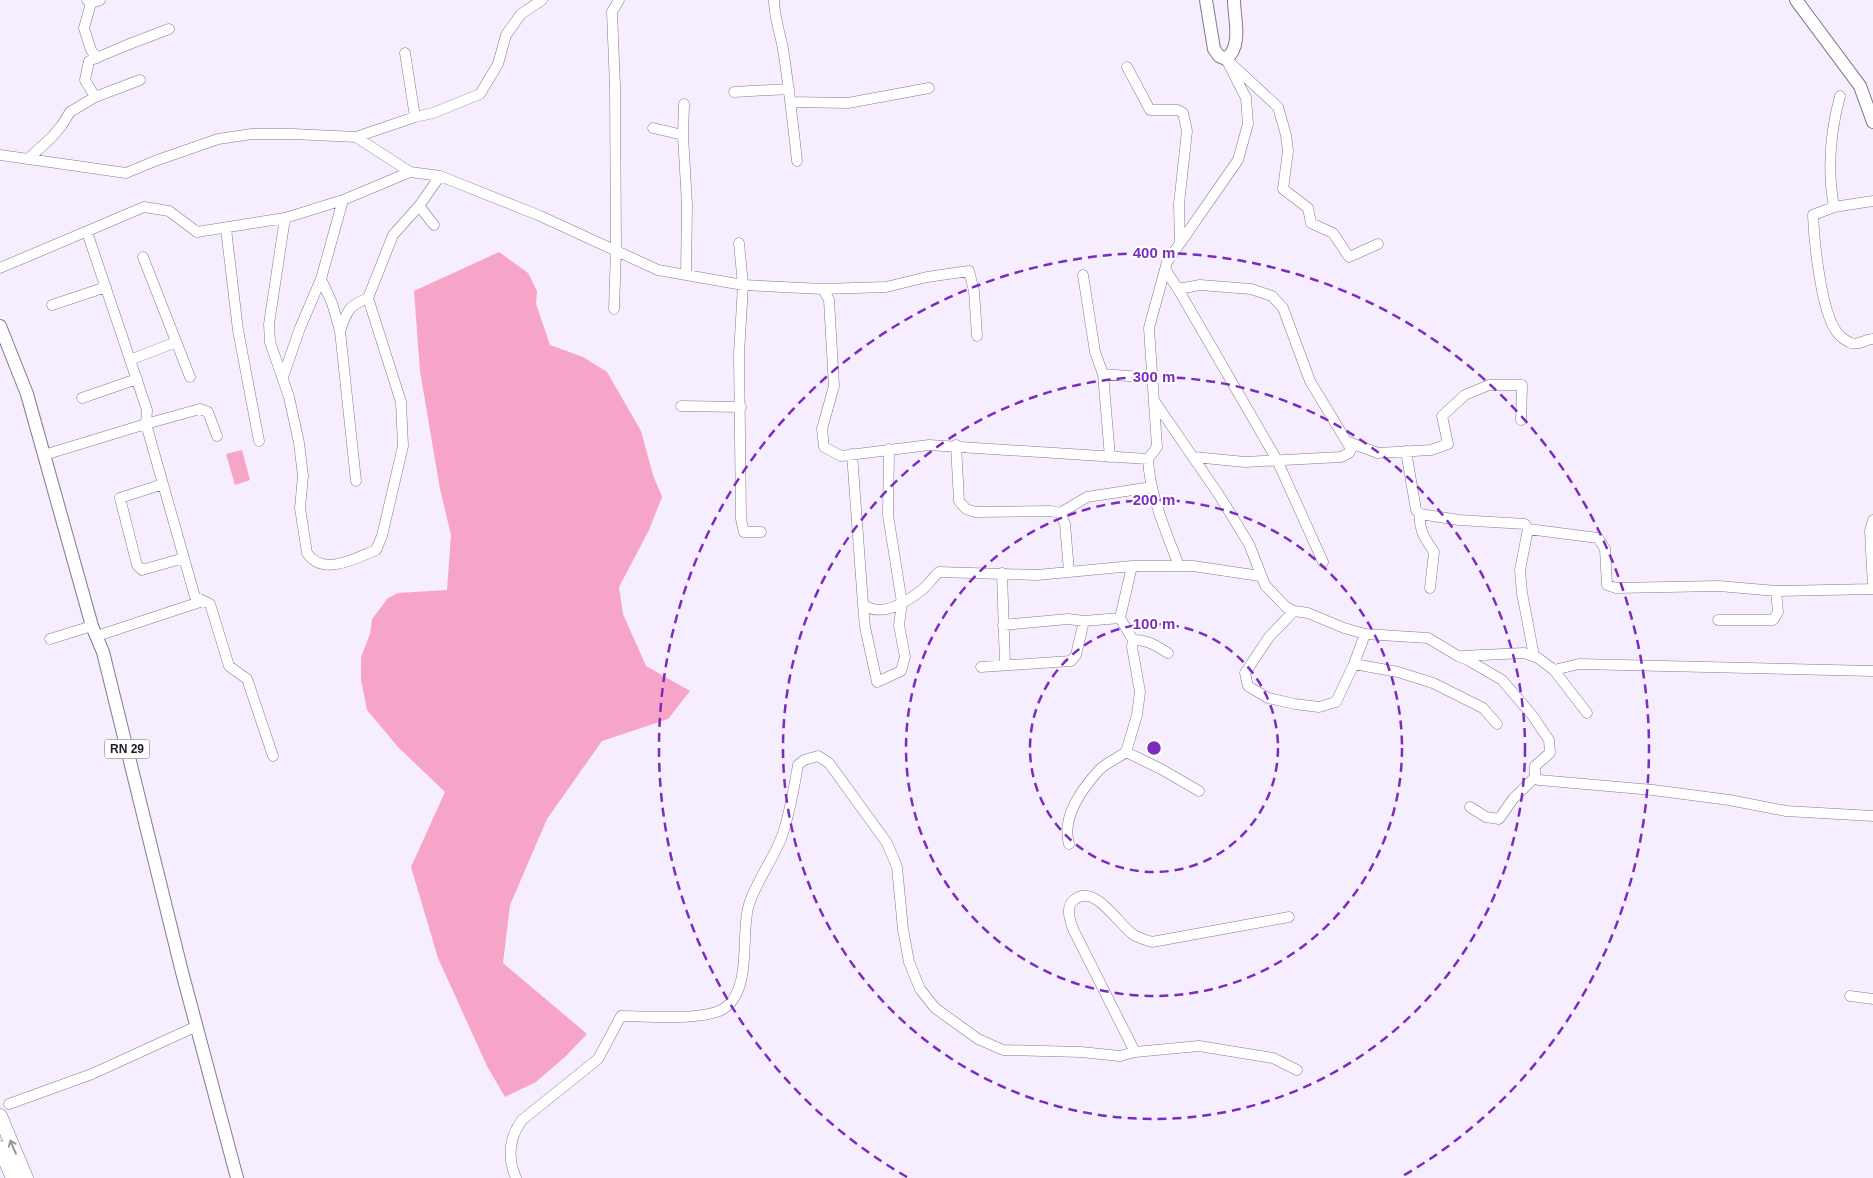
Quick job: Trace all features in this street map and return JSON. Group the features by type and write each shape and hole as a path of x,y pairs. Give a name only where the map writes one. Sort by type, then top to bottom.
{"highway":[{"path":"0,1116 26,1178"},
{"path":"0,1148 13,1178"}],"main road":[{"path":"1206,0 1214,49 1219,56 1226,59 1232,55 1236,38 1234,0"},
{"path":"1796,0 1860,86 1872,116"},
{"name":"RN 29","path":"0,326 27,394 95,630 237,1178"}],"street":[{"path":"0,155 126,173 218,139 244,135 293,134 356,137 415,117 433,113 480,94 498,64 506,35 522,14 542,0"},
{"path":"614,309 616,250 615,86 612,12 619,0"},
{"path":"774,0 774,14 780,34 791,102 797,161"},
{"path":"93,1 84,28 91,50 97,58"},
{"path":"95,97 85,80 89,61 127,44 169,29"},
{"path":"405,53 415,117"},
{"path":"1179,566 1156,503 1149,475 1148,459 1158,448 1148,328 1167,262 1238,160 1248,124 1246,98 1226,59"},
{"path":"1226,59 1278,107 1286,135 1288,151 1283,189 1308,208 1311,223 1334,233 1349,257 1378,244"},
{"path":"1127,66 1150,110 1178,110 1183,113 1187,131 1179,204 1180,243"},
{"path":"28,159 52,137 70,112 95,97 140,80"},
{"path":"791,102 848,103 929,88"},
{"path":"734,92 789,89"},
{"path":"1834,207 1830,185 1830,152 1833,125 1840,96"},
{"path":"684,104 683,135 687,206 686,275"},
{"path":"653,128 683,135"},
{"path":"356,137 410,172 440,176 538,215 658,270 743,285 823,289 886,287 927,277 969,271 974,291 977,336"},
{"path":"0,268 144,207 169,211 197,232 226,229 285,218 343,200 410,172"},
{"path":"285,218 268,324 270,342 283,377 299,443 303,476 300,508 307,553 311,558 322,564 341,564 376,550 382,536 403,446 401,402 368,298 393,236 419,206 440,176"},
{"path":"283,377 300,328 322,279 343,200"},
{"path":"1873,201 1834,207 1813,215 1814,243 1827,312 1836,332 1848,342 1855,344 1873,339"},
{"path":"419,206 434,225"},
{"path":"226,229 238,330 259,441"},
{"path":"87,232 148,410 146,424 195,597 210,604 229,666 247,679 273,756"},
{"path":"740,243 743,285 740,354 741,519 744,532 761,532"},
{"path":"143,257 190,377"},
{"path":"1165,269 1277,460 1323,562"},
{"path":"1083,275 1095,352 1103,374 1110,457"},
{"path":"322,279 332,303 340,331 356,480"},
{"path":"1178,289 1200,285 1251,289 1272,296 1283,308 1310,380 1351,449 1349,453 1341,457 1246,462 1194,457"},
{"path":"52,305 106,286"},
{"path":"823,289 829,300 834,386 822,429 824,447 841,456 929,445 956,445 1148,459"},
{"path":"340,331 347,312 352,306 368,298"},
{"path":"130,360 176,342"},
{"path":"1103,374 1153,378"},
{"path":"82,398 137,380"},
{"path":"1348,442 1378,453 1431,450 1448,444 1442,416 1465,395 1489,385 1522,385 1520,420"},
{"path":"1155,400 1220,495 1249,544 1265,586 1286,607 1365,634 1428,638 1502,680 1532,715 1549,740 1550,753 1535,766 1535,777 1512,799 1499,819 1486,817 1470,807"},
{"path":"681,406 741,406"},
{"path":"44,455 200,409 208,412 217,436"},
{"path":"956,445 959,501 966,509 975,512 1051,511 1060,513 1087,497 1152,487"},
{"path":"852,454 865,627 877,682 901,671 905,657 899,625 902,603 888,515 889,449"},
{"path":"1406,452 1416,510 1420,514 1422,535 1434,552 1430,588"},
{"path":"163,484 120,498 137,565 142,570 184,558"},
{"path":"1060,513 1066,524 1069,571"},
{"path":"1420,514 1459,520 1525,524 1528,529 1520,570 1522,593 1534,656"},
{"path":"1528,529 1598,538 1605,548 1607,585 1616,588 1718,586 1776,591 1873,587 1870,531 1873,520"},
{"path":"863,604 869,609 895,607 923,589 940,572 1037,575 1132,566 1193,566 1260,576"},
{"path":"1068,844 1067,826 1074,804 1100,769 1126,752 1138,715 1140,692 1132,647 1133,640 1120,618 1132,566"},
{"path":"1002,573 1005,665"},
{"path":"1718,620 1773,620 1778,612 1776,591"},
{"path":"50,639 95,630 203,601"},
{"path":"1294,611 1269,637 1245,673 1248,686 1268,698 1319,708 1336,702 1354,664 1365,634"},
{"path":"1003,625 1068,619 1084,621 1120,618"},
{"path":"980,667 1070,661 1076,655 1084,621"},
{"path":"1133,640 1152,644 1168,653"},
{"path":"1458,656 1524,653 1534,656 1554,670 1587,714"},
{"path":"1354,664 1398,672 1433,683 1483,708 1497,724"},
{"path":"1554,670 1579,664 1873,671"},
{"path":"1126,752 1162,769 1199,791"},
{"path":"516,1178 511,1166 510,1148 514,1132 522,1120 598,1059 621,1016 704,1015 723,1009 732,1001 738,992 742,975 748,909 757,884 782,837 798,765 804,760 818,756 829,763 887,843 897,867 903,929 909,962 920,989 935,1008 978,1039 1003,1050 1081,1052 1120,1056 1135,1052 1199,1046 1272,1058 1298,1070"},
{"path":"1535,777 1539,780 1653,790 1729,800 1786,811 1873,816"},
{"path":"1135,1052 1074,929 1069,916 1070,906 1075,899 1086,896 1100,901 1133,935 1152,942 1289,917"},
{"path":"1850,996 1873,999"},
{"path":"9,1104 92,1074 197,1026"}],"shaded area":[{"path":"499,252 528,273 537,291 536,304 550,345 583,357 607,372 641,431 653,475 662,497 649,530 619,587 623,614 646,666 690,691 668,719 602,741 547,819 510,905 503,963 587,1034 566,1056 536,1082 505,1097 487,1066 438,958 411,867 445,792 398,747 367,710 361,680 361,657 370,634 372,619 388,598 398,593 447,590 451,535 440,489 420,371 414,291"},
{"path":"242,450 250,480 235,485 226,454"}]}
